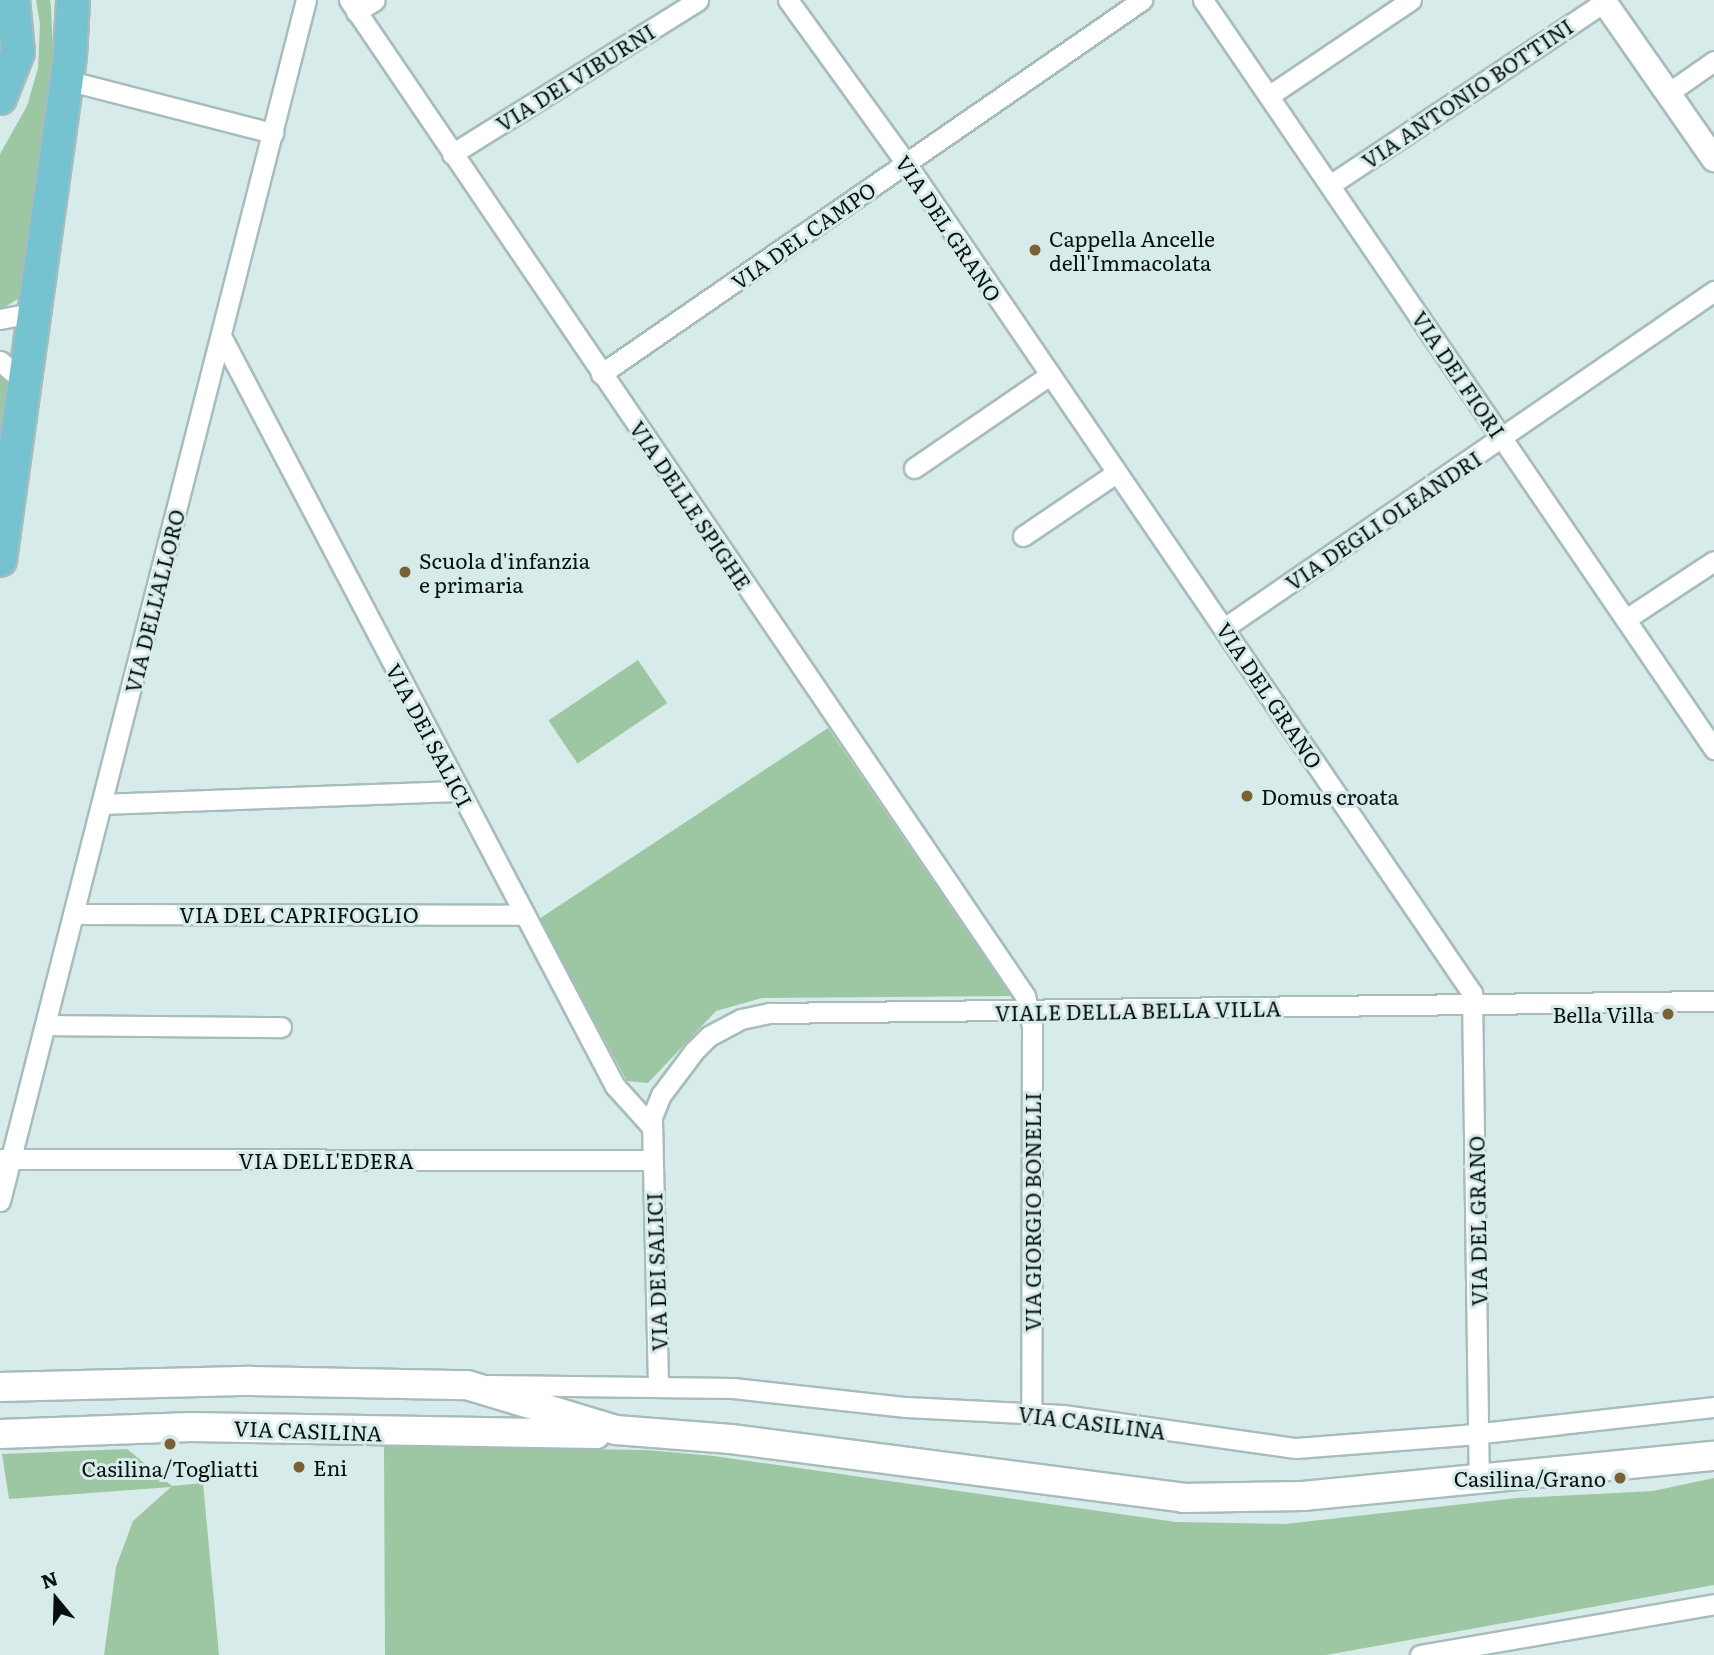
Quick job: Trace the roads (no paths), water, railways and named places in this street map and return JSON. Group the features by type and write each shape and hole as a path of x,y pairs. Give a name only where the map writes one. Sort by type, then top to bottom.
{"main road":[{"path":"0,99 18,52 13,0"},
{"path":"56,0 66,80"},
{"path":"67,0 71,40"},
{"path":"0,560 36,312 71,40 73,0"},
{"path":"0,21 0,78"},
{"name":"VIA CASILINA","path":"0,1387 239,1381 467,1385 616,1430"},
{"name":"VIA CASILINA","path":"0,1434 191,1427 530,1435 616,1430 731,1439 1183,1498 1303,1496 1714,1456"}],"street":[{"name":"VIA DELL'ALLORO","path":"0,1201 6,1159 46,1025 306,0"},
{"path":"353,6 375,0"},
{"name":"VIA DEI VIBURNI","path":"452,154 698,0"},
{"name":"VIA DEL GRANO","path":"788,0 906,163 1452,960 1475,1006 1479,1480"},
{"name":"VIA DEL CAMPO","path":"601,374 1142,0"},
{"name":"VIA DEI FIORI","path":"1203,0 1714,750"},
{"path":"1269,95 1411,0"},
{"path":"1603,1 1714,159"},
{"name":"VIA ANTONIO BOTTINI","path":"1330,185 1603,1"},
{"name":"VIA DELLE SPIGHE","path":"353,6 1031,1011"},
{"path":"1668,93 1714,61"},
{"path":"66,80 273,133"},
{"name":"VIA DEGLI OLEANDRI","path":"1224,628 1714,291"},
{"path":"0,319 36,312"},
{"name":"VIA DEI SALICI","path":"221,336 615,1086 651,1126"},
{"path":"0,360 26,384"},
{"path":"914,468 1050,375"},
{"path":"1023,536 1116,472"},
{"path":"1626,619 1714,561"},
{"path":"103,804 460,791"},
{"name":"VIA DEL CAPRIFOGLIO","path":"74,914 524,915"},
{"name":"VIALE DELLA BELLA VILLA","path":"652,1160 651,1126 661,1095 694,1051 709,1035 741,1019 770,1013 1714,1001"},
{"name":"VIA GIORGIO BONELLI","path":"1031,1011 1031,1413"},
{"path":"46,1025 281,1027"},
{"name":"VIA DELL'EDERA","path":"6,1159 652,1160"},
{"name":"VIA DEI SALICI","path":"652,1160 658,1385"},
{"name":"VIA CASILINA","path":"467,1385 658,1385 733,1388 917,1408 1031,1413 1296,1448 1480,1433 1714,1407"},
{"path":"1420,1655 1714,1604"}],"place":[{"name":"Cappella Ancelle dell'Immacolata","path":"1035,250"},
{"name":"Scuola d'infanzia e primaria","path":"405,572"},
{"name":"Domus croata","path":"1247,796"},
{"name":"Bella Villa","path":"1668,1014"},
{"name":"Casilina/Togliatti","path":"170,1444"},
{"name":"Eni","path":"299,1467"},
{"name":"Casilina/Grano","path":"1620,1478"}]}
